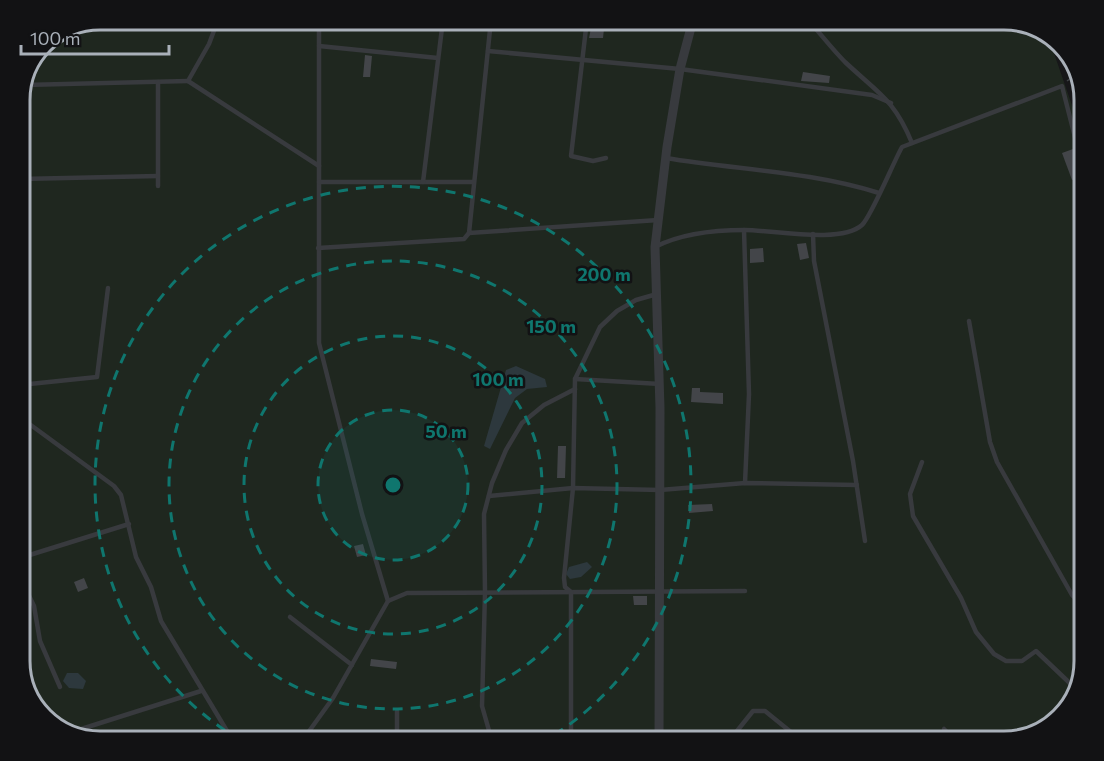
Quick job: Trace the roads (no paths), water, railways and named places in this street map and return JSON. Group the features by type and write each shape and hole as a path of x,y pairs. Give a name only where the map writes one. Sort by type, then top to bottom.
{"street":[{"path":"659,731 660,384 656,247 665,158 680,69 690,30"}],"lane":[{"path":"188,81 214,30"},
{"path":"319,30 319,343 362,514 388,601"},
{"path":"423,182 442,30"},
{"path":"318,248 464,239 469,234 490,30"},
{"path":"586,30 571,156 593,161 606,158"},
{"path":"817,30 844,60 891,103 903,120 912,143"},
{"path":"319,46 438,58"},
{"path":"488,51 680,69 872,95 891,103"},
{"path":"32,85 188,81 319,166"},
{"path":"158,82 158,186"},
{"path":"656,247 682,236 744,230 813,234 850,232 863,224 902,147 1062,86 1074,133"},
{"path":"665,158 803,175 847,183 879,193"},
{"path":"30,179 158,176"},
{"path":"319,182 473,182"},
{"path":"469,234 658,220"},
{"path":"744,230 749,394 745,483"},
{"path":"813,234 814,261 857,485 865,541"},
{"path":"30,384 97,377 108,288"},
{"path":"571,731 570,592 565,587 564,578 573,488 575,379 600,327 617,311 636,300 657,294"},
{"path":"969,321 990,442 997,462 1074,597"},
{"path":"575,379 660,384"},
{"path":"489,731 482,706 485,593 484,514 506,450 522,423 544,405 574,389"},
{"path":"30,424 114,486 122,495 136,557 151,587 161,621 227,731"},
{"path":"922,462 910,494 913,516 961,598 976,632 994,654 1006,661 1022,661 1036,651 1070,684"},
{"path":"489,496 573,488 660,490 745,483 857,485"},
{"path":"30,555 129,524"},
{"path":"310,731 352,665 388,601 406,593 746,591"},
{"path":"30,598 34,606 40,641 60,687"},
{"path":"290,617 352,665"},
{"path":"82,729 201,691"},
{"path":"397,711 397,731"},
{"path":"737,731 753,711 765,711 790,731"}]}
